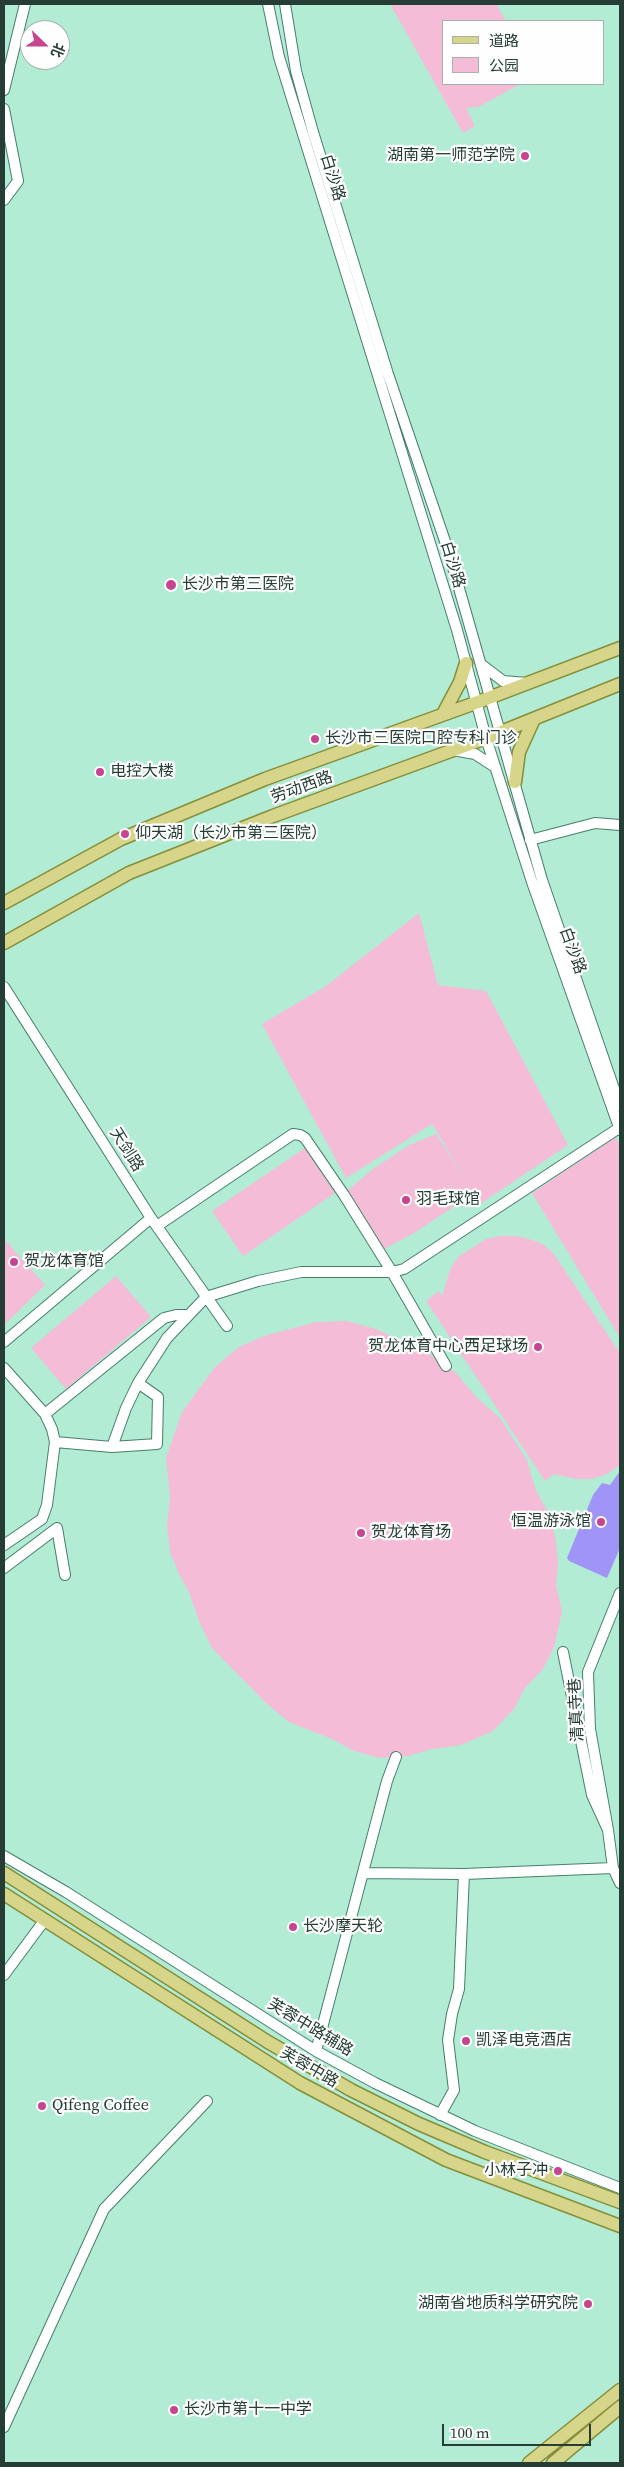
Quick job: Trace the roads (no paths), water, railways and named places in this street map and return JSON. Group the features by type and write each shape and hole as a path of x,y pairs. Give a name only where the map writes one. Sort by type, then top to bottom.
{"main road":[{"name":"劳动西路","path":"4,903 121,838 265,779 492,697 620,648"},
{"path":"443,714 460,682 466,663"},
{"name":"劳动西路","path":"4,943 129,873 274,816 486,738 620,684"},
{"path":"515,782 519,752 534,719"},
{"name":"芙蓉中路","path":"4,1873 268,2042 352,2090 419,2124 476,2149 620,2202"},
{"name":"芙蓉中路","path":"4,1894 308,2088 446,2160 620,2226"},
{"path":"529,2463 620,2390"},
{"path":"552,2463 620,2407"}],"street":[{"path":"4,90 25,4"},
{"name":"白沙路","path":"268,4 278,57 478,702 486,738 532,882 620,1129"},
{"name":"白沙路","path":"285,4 296,71 313,132 388,374 449,553 492,697 530,840 620,1106"},
{"path":"4,109 18,181 4,200"},
{"path":"482,665 502,681 528,683"},
{"path":"453,750 475,754 496,767"},
{"path":"530,840 595,823 620,825"},
{"name":"天剑路","path":"4,987 154,1222 227,1326"},
{"path":"112,1447 138,1382 166,1338 206,1297 258,1281 301,1272 392,1272 404,1268 620,1129"},
{"path":"4,1342 154,1222 293,1134 305,1138 338,1187 392,1272 446,1366"},
{"path":"45,1414 164,1318 188,1315"},
{"path":"4,1368 45,1414 52,1429 55,1442 47,1505 42,1519 4,1545"},
{"path":"55,1442 112,1447 157,1444 158,1397 138,1382"},
{"path":"4,1568 57,1528 65,1575"},
{"name":"清真寺巷","path":"608,1830 590,1729 588,1672 620,1593"},
{"path":"563,1652 592,1794 608,1830 613,1868 620,1883"},
{"path":"316,2051 386,1781 396,1757"},
{"name":"芙蓉中路辅路","path":"4,1856 66,1892 316,2051 440,2115 620,2188"},
{"path":"363,1873 464,1874 613,1868"},
{"path":"440,2115 454,2090 448,2040 452,2014 459,1989 464,1874"},
{"path":"4,1975 44,1920"},
{"path":"4,2427 104,2209 207,2101"}],"place":[{"name":"湖南第一师范学院","path":"525,156"},
{"name":"长沙市第三医院","path":"171,585"},
{"name":"长沙市三医院口腔专科门诊","path":"315,739"},
{"name":"电控大楼","path":"100,772"},
{"name":"仰天湖（长沙市第三医院）","path":"125,834"},
{"name":"羽毛球馆","path":"406,1200"},
{"name":"贺龙体育馆","path":"14,1262"},
{"name":"贺龙体育中心西足球场","path":"538,1347"},
{"name":"恒温游泳馆","path":"601,1522"},
{"name":"贺龙体育场","path":"361,1533"},
{"name":"长沙摩天轮","path":"293,1927"},
{"name":"凯泽电竞酒店","path":"466,2041"},
{"name":"Qifeng Coffee","path":"42,2106"},
{"name":"小林子冲","path":"558,2171"},
{"name":"湖南省地质科学研究院","path":"588,2304"},
{"name":"长沙市第十一中学","path":"174,2410"}]}
